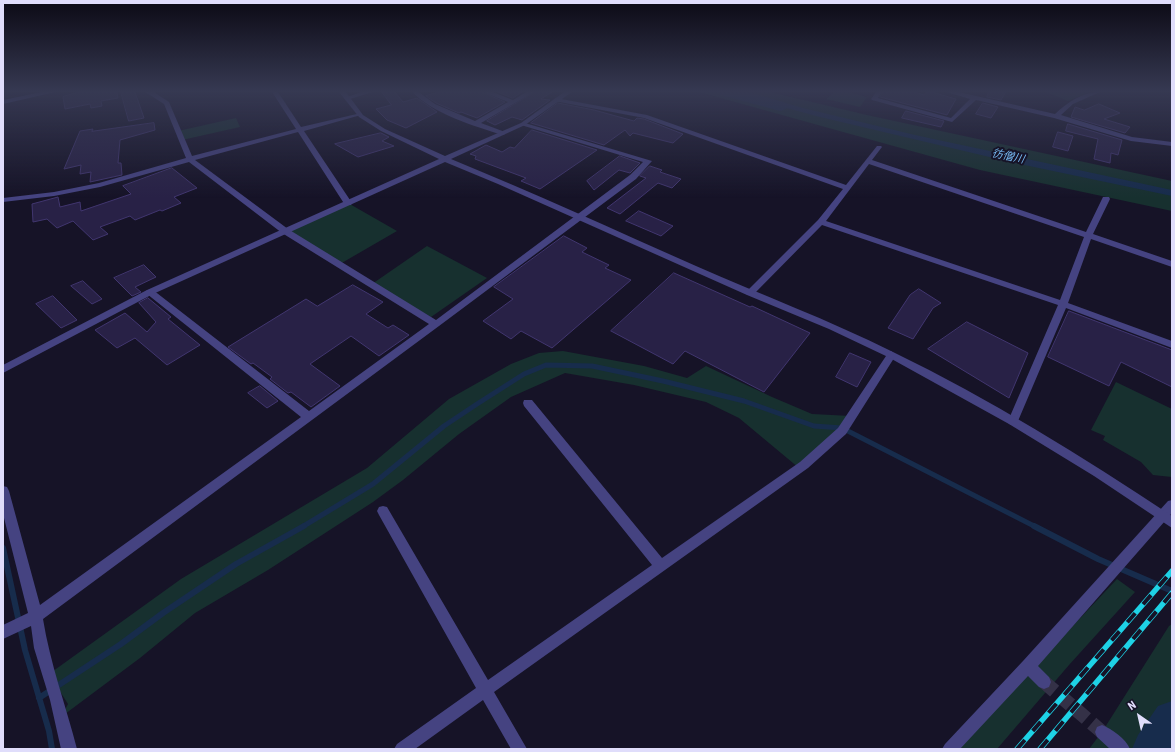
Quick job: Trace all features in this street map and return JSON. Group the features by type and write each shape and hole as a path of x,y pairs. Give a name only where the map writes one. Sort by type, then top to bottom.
{"street":[{"path":"177,127 190,159 285,231 436,324"},
{"path":"3,200 54,194 100,185 307,127"},
{"path":"379,127 447,160 580,217 750,293 832,327 891,355 1013,421 1098,473 1167,520"},
{"path":"487,127 503,133"},
{"path":"3,369 150,292 447,160 516,127"},
{"path":"3,632 36,616 309,417 633,177 648,161 533,127"},
{"path":"676,127 848,188"},
{"path":"1092,127 1131,139 1172,144"},
{"path":"300,129 348,203"},
{"path":"750,293 821,222 870,162 879,147"},
{"path":"870,162 1172,264"},
{"path":"1013,421 1063,304 1088,236 1106,199"},
{"path":"821,222 1063,304 1172,346"},
{"path":"150,292 309,417"},
{"path":"402,749 804,465 842,431 891,355"},
{"path":"528,403 661,566"},
{"path":"3,491 36,616 42,648 58,700 69,749"},
{"path":"950,749 1167,520 1172,505"},
{"path":"383,511 519,749"},
{"path":"1028,666 1044,682"},
{"path":"1102,732 1122,749"}],"green space":[{"path":"195,127 240,127 182,140 178,131"},
{"path":"825,127 923,127 1172,181 1172,211 980,170"},
{"path":"348,203 397,231 340,264 285,231"},
{"path":"427,246 487,278 431,317 372,284"},
{"path":"563,351 644,366 687,378 706,366 812,414 851,416 799,468 739,418 706,402 634,385 565,373 511,397 459,434 403,480 373,502 268,570 195,613 140,658 61,717 68,704 49,674 181,579 367,468 449,399 511,364 539,353"},
{"path":"1116,382 1172,409 1172,477 1153,475 1141,462 1103,440 1105,436 1091,430"},
{"path":"1117,579 1135,592 1069,665 997,749 957,749"},
{"path":"1172,624 1172,749 1089,749 1102,732 1169,626"}],"water":[{"name":"彷僧川","path":"863,127 882,127 1172,190 1172,196 1015,163"}],"building":[{"path":"122,127 155,127 155,130 120,140 118,163 121,163 122,175 90,182 91,172 80,174 81,165 64,169 80,131 93,129 92,131"},
{"path":"545,127 665,127 683,134 673,143 633,133 630,136 625,130 604,145"},
{"path":"1067,127 1078,127 1122,140 1118,155 1111,153 1110,163 1094,159 1098,139 1066,131"},
{"path":"1105,127 1130,127 1125,133"},
{"path":"532,130 597,150 540,189 521,181 526,178 475,159 476,156 470,154 486,145 502,152 510,147 514,148"},
{"path":"1058,132 1073,136 1068,151 1053,147"},
{"path":"381,133 389,137 382,141 394,146 358,157 335,144"},
{"path":"620,156 640,163 630,173 619,170 594,190 587,181"},
{"path":"650,166 662,170 660,172 681,179 672,188 658,183 620,214 607,208 646,178 640,176"},
{"path":"172,168 197,188 174,197 181,203 162,211 160,210 135,220 130,216 100,227 108,234 93,240 73,221 57,228 47,219 33,222 32,204 58,197 60,207 80,202 81,211 131,194 123,186"},
{"path":"639,211 673,226 661,236 626,221"},
{"path":"564,236 587,248 582,252 609,265 605,268 631,280 552,348 521,331 511,339 483,321 513,299 494,287"},
{"path":"144,265 156,277 135,287 141,292 132,296 114,278"},
{"path":"674,273 750,307 752,306 810,333 764,392 685,351 673,364 611,331"},
{"path":"83,281 102,299 92,304 71,286"},
{"path":"353,285 383,302 366,314 388,328 393,325 409,335 379,356 351,336 310,364 340,386 311,407 291,392 288,393 270,379 272,377 228,347 306,299 317,306"},
{"path":"919,289 941,303 933,308 913,339 888,328 910,295"},
{"path":"53,296 77,320 61,328 36,304"},
{"path":"148,298 171,317 168,319 200,345 167,365 135,338 117,348 95,330 125,313 147,332 156,322 139,303"},
{"path":"1069,311 1172,350 1172,387 1121,362 1109,386 1048,357"},
{"path":"967,322 1028,353 1009,398 928,349"},
{"path":"850,353 871,362 857,387 836,377"},
{"path":"260,386 278,401 267,408 248,393"}],"waterway":[{"path":"302,527 373,484 444,426 477,404 524,374 546,365 592,366 663,381 744,401 814,426 842,428 1036,527"},
{"path":"39,698 121,644 163,613 236,564 304,526"},
{"path":"1034,526 1098,559 1172,591"},
{"path":"3,548 25,650 39,698"},
{"path":"39,698 49,731 52,749"},
{"path":"1152,749 1172,720"}],"tunnel":[{"path":"1044,682 1102,732"}],"railway":[{"path":"1017,749 1172,571"},
{"path":"1040,749 1172,593"}]}
